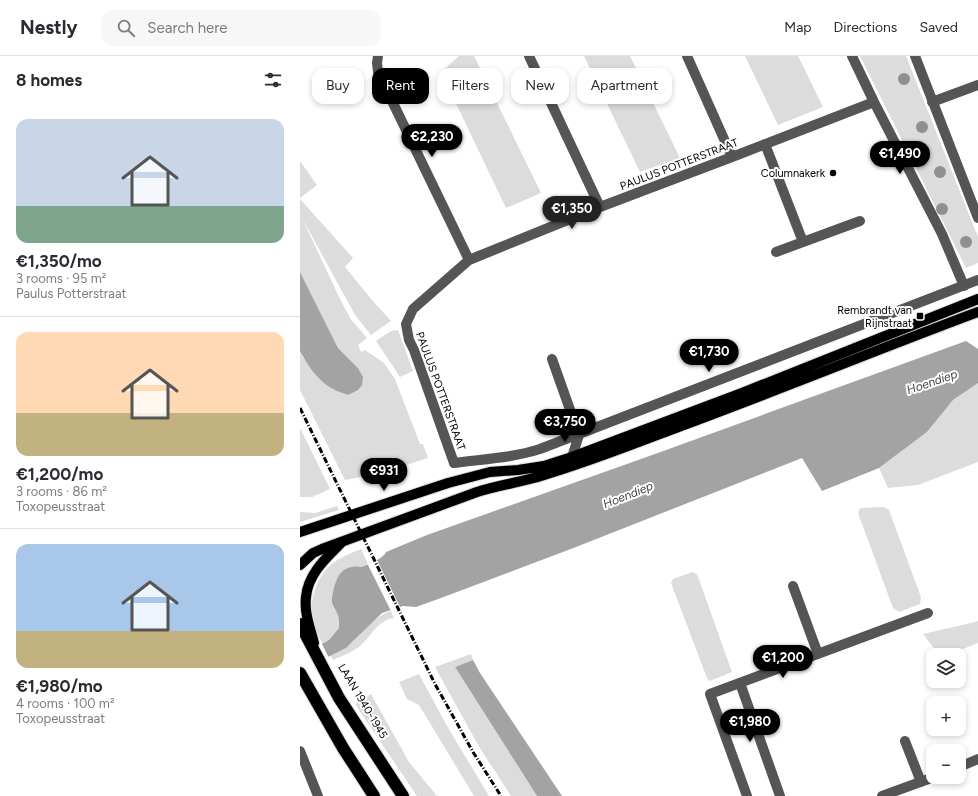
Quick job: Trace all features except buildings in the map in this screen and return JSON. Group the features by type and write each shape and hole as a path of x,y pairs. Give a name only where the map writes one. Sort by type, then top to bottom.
{"highway":[{"name":"LAAN 1940-1945","path":"300,624 339,698 403,796"},
{"path":"300,673 374,796"}],"main road":[{"path":"300,532 448,483 490,472 544,466 572,457 742,393 978,299"},
{"path":"300,565 313,553 345,539 477,492 499,485 535,478 637,443 978,312"},
{"path":"314,643 307,614 306,596 310,580 317,568 345,539"},
{"name":"LAAN 1940-1945","path":"300,618 328,670 407,796"},
{"path":"300,682 323,722 371,796"}],"street":[{"path":"378,56 378,72 469,260"},
{"path":"529,56 600,207"},
{"path":"687,56 732,157"},
{"path":"852,56 942,234 964,286"},
{"path":"915,56 978,218"},
{"path":"932,102 978,85"},
{"name":"PAULUS POTTERSTRAAT","path":"579,435 522,455 454,463 414,350 409,340 406,324 413,309 469,260 600,207 874,102"},
{"path":"765,144 804,242"},
{"path":"776,252 860,221"},
{"path":"579,435 978,280"},
{"path":"552,359 579,435 572,457"},
{"path":"793,586 818,654"},
{"path":"747,796 710,694 928,613"},
{"path":"740,683 780,796"},
{"path":"905,741 921,782"},
{"path":"300,751 318,796"},
{"path":"966,764 978,759"},
{"path":"882,796 926,780"}],"shaded area":[{"path":"459,56 474,56 480,68 446,68"},
{"path":"584,56 630,56 636,68 590,68"},
{"path":"745,56 798,56 823,107 778,125"},
{"path":"860,56 906,56 978,237 978,263 966,268"},
{"path":"456,104 497,104 541,193 506,208"},
{"path":"607,104 654,104 680,158 640,172"},
{"path":"300,161 317,185 300,198"},
{"path":"300,199 353,258 345,267 391,321 371,335 355,315 302,218 350,318 367,338 358,345 361,352 365,350 384,363 395,379 420,444 423,444 428,458 385,472 345,480 300,390 300,351 303,358 333,389 348,395 360,372 358,368 338,348 300,272"},
{"path":"398,330 413,371 400,377 376,341 391,331"},
{"path":"978,383 978,462 918,485 888,488 879,468 927,432 953,400"},
{"path":"300,428 330,489 312,497 300,497"},
{"path":"337,506 339,510 300,522 300,512 315,513"},
{"path":"884,507 889,510 921,597 920,604 899,612 893,608 858,513 860,508"},
{"path":"361,549 368,564 360,567 351,567 337,579 332,599 333,607 337,612 339,628 329,640 322,643 315,629 311,610 317,584 321,576 333,563"},
{"path":"692,572 697,574 732,672 710,681 707,678 671,583 673,579"},
{"path":"391,611 394,618 388,619 379,625 365,641 351,652 333,660 330,655 347,647 378,617"},
{"path":"978,621 978,643 965,648 934,648 923,634"},
{"path":"471,654 473,660 455,667 537,796 511,796 478,745 435,667"},
{"path":"419,674 447,726 489,796 474,796 419,705 407,699 399,682"},
{"path":"371,694 409,762 437,796 417,796 355,704"}],"water":[{"path":"300,272 338,348 358,368 363,377 362,385 358,390 348,395 335,390 318,378 300,351"},
{"name":"Hoendiep","path":"966,341 978,349 978,383 953,400 927,432 879,468 822,491 802,458 576,547 441,598 416,607 403,606 382,613 346,648 300,671 300,655 329,640 339,628 338,616 332,599 337,579 347,568 368,565 380,558 386,552 427,535"},
{"path":"473,660 480,673 562,796 537,796 455,667"}],"pier":[{"path":"376,559 400,607 391,611 367,563"},
{"path":"321,642 329,658 300,673 300,653"}],"railway":[{"path":"300,408 435,684 473,752 501,796"}],"place":[{"name":"Columnakerk","path":"833,173"},
{"name":"Rembrandt van Rijnstraat","path":"920,316"}]}
